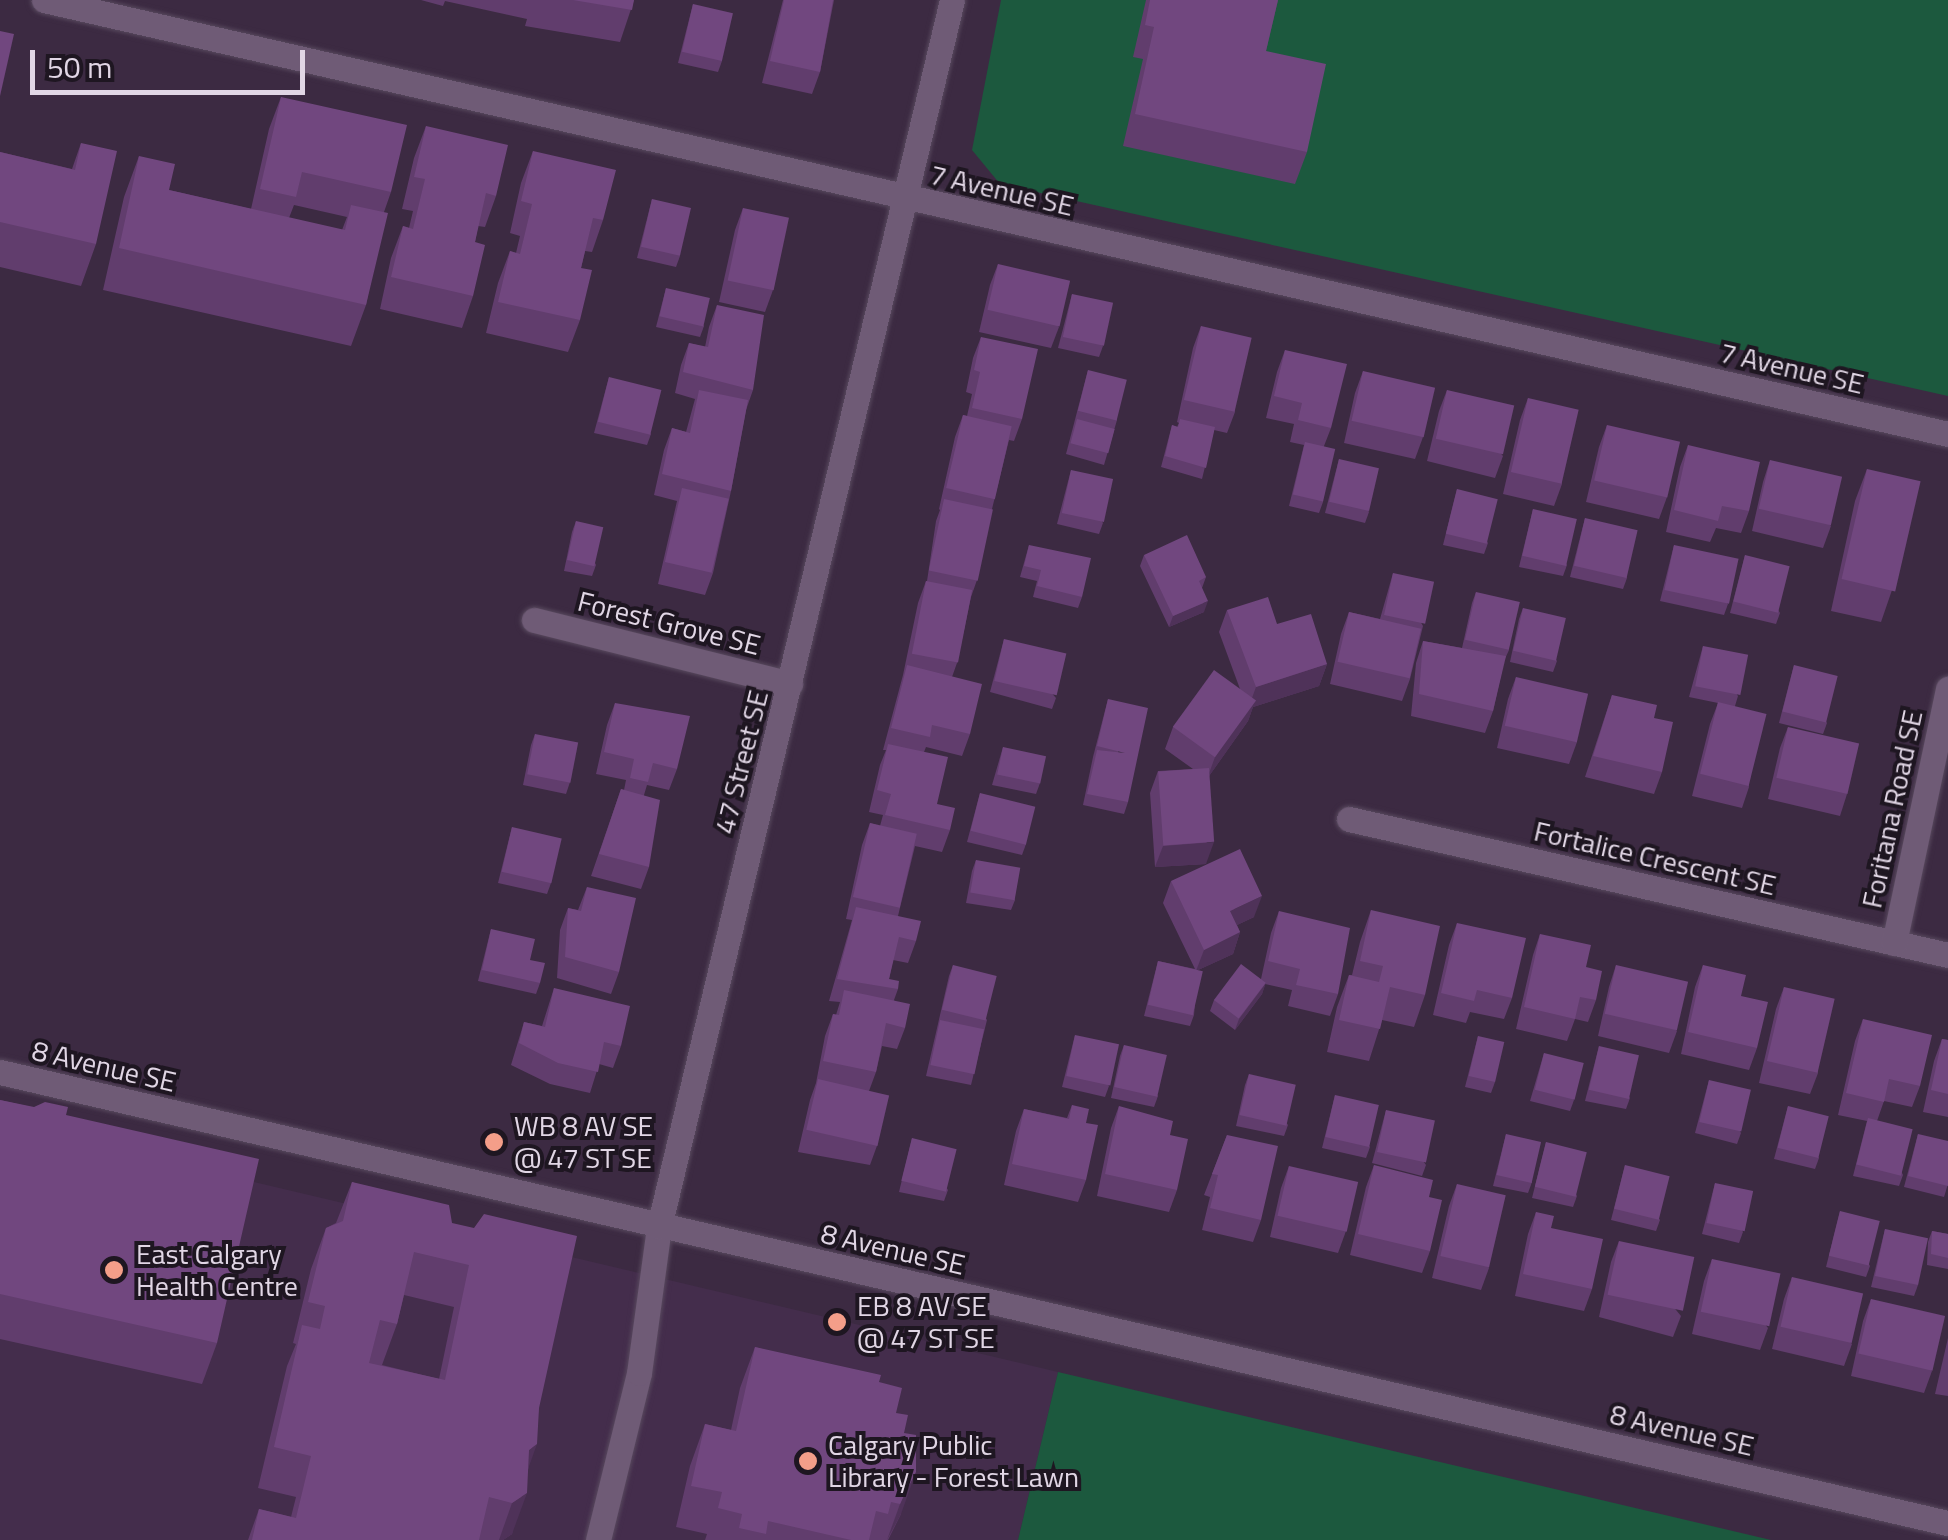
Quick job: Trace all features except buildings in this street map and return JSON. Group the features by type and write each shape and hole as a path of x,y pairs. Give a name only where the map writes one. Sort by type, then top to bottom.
{"street":[{"name":"7 Avenue SE","path":"44,0 1948,434"},
{"name":"47 Street SE","path":"598,1540 638,1373 660,1226 952,0"},
{"name":"Forest Grove SE","path":"534,620 790,684"},
{"name":"Foritana Road SE","path":"1894,942 1948,689"},
{"name":"Fortalice Crescent SE","path":"1349,819 1948,955"},
{"name":"8 Avenue SE","path":"0,1072 1948,1522"}],"shaded area":[{"path":"0,1122 1058,1372 1018,1540 0,1540"}],"green space":[{"path":"1001,0 1948,0 1948,396 1000,184 972,150"},
{"path":"1058,1372 1771,1540 1018,1540"}],"place":[{"name":"WB 8 AV SE @ 47 ST SE","path":"494,1142"},
{"name":"East Calgary Health Centre","path":"114,1270"},
{"name":"EB 8 AV SE @ 47 ST SE","path":"837,1322"},
{"name":"Calgary Public Library - Forest Lawn","path":"808,1461"}]}
